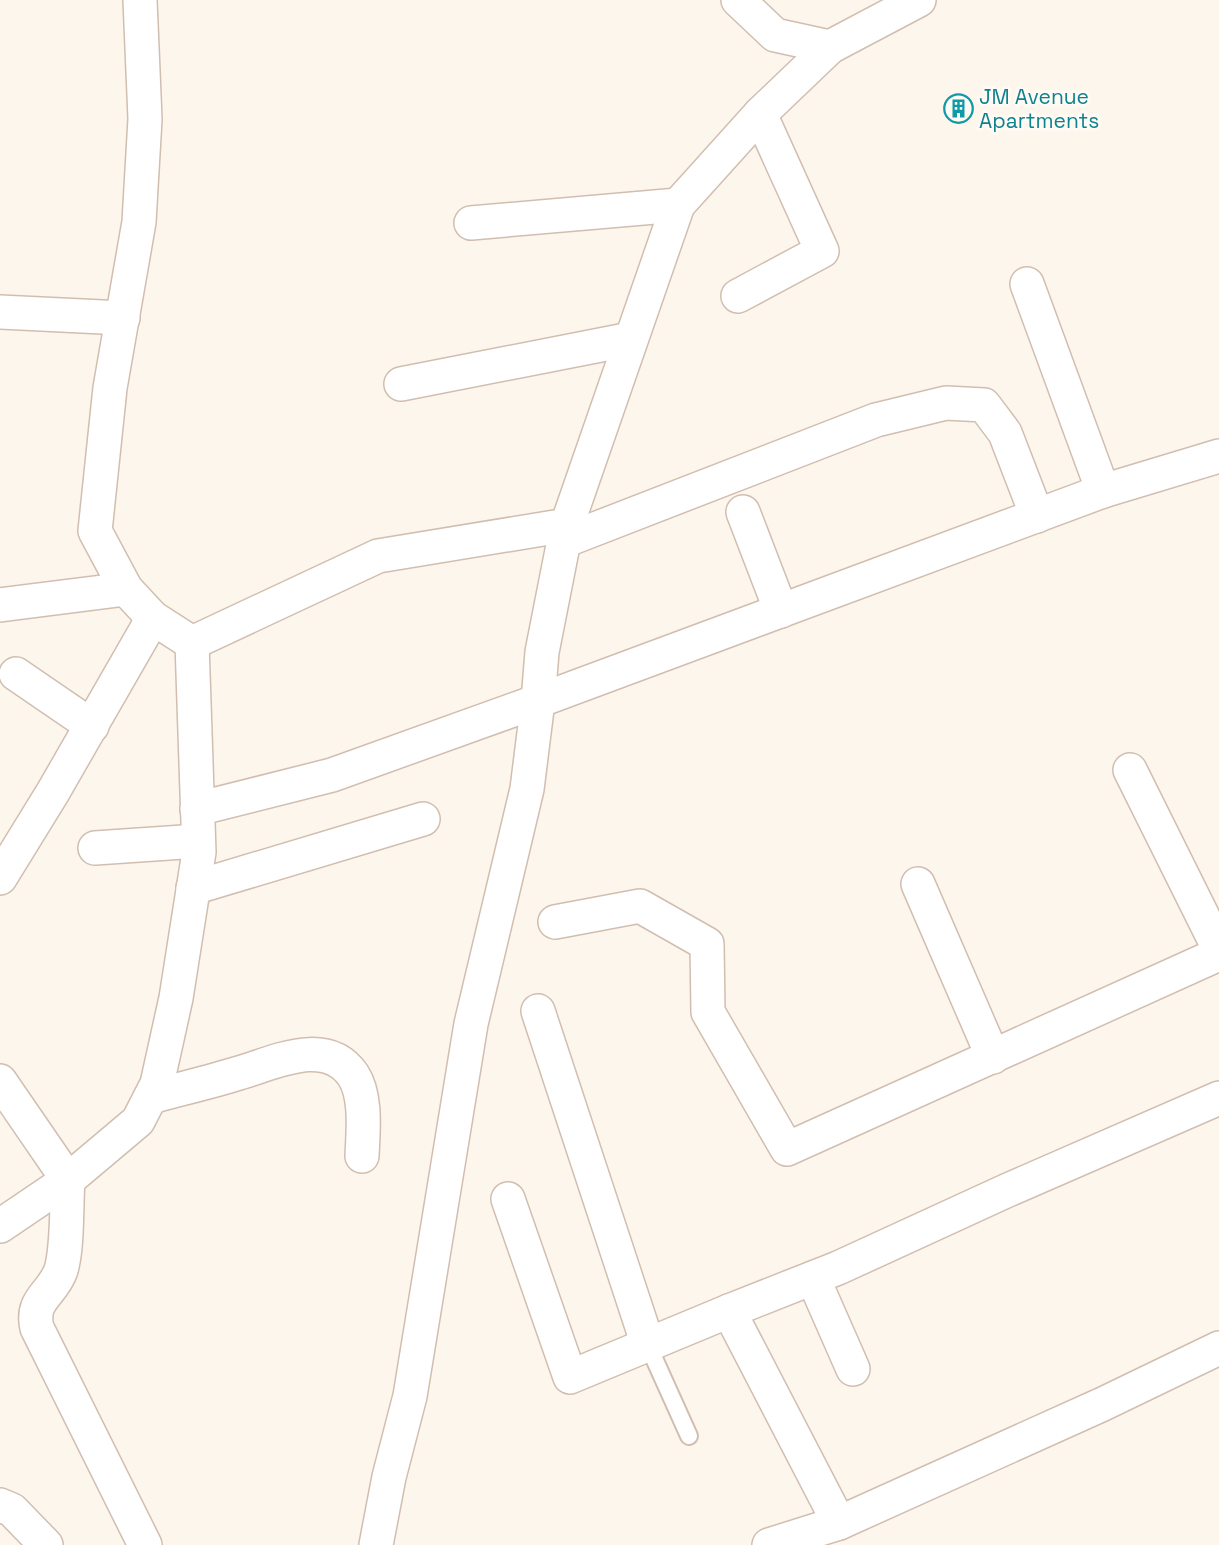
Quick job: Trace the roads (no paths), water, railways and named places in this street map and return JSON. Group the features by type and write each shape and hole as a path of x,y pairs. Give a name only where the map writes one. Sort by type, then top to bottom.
{"street":[{"path":"140,0 144,130 139,222 110,388 95,531 126,589 153,618 192,643"},
{"path":"738,0 775,35 830,47"},
{"path":"376,1545 389,1477 410,1396 471,1024 527,789 542,652 566,533 678,205 760,114 830,47 919,0"},
{"path":"738,296 822,251 760,114"},
{"path":"471,223 678,205"},
{"path":"1027,284 1103,491"},
{"path":"0,312 123,318"},
{"path":"401,384 631,339"},
{"path":"192,643 378,555 566,533 876,420 946,403 984,405 1005,432 1037,516"},
{"path":"95,848 198,825 1103,491 1219,456"},
{"path":"743,512 781,611"},
{"path":"0,605 126,589"},
{"path":"0,878 92,726 153,618"},
{"path":"0,1226 68,1180 138,1121 157,1084 176,998 199,852 192,643"},
{"path":"16,674 92,726"},
{"path":"1130,770 1219,950"},
{"path":"193,888 423,819"},
{"path":"918,884 993,1057"},
{"path":"555,922 640,906 707,944 708,1012 787,1149 1219,954"},
{"path":"538,1011 648,1345"},
{"path":"150,1097 241,1073 290,1056 320,1055 341,1062 354,1077 363,1107 362,1156"},
{"path":"0,1081 68,1180 60,1271 38,1304 34,1316 37,1328 145,1545"},
{"path":"508,1199 570,1377 838,1268 1008,1190 1219,1098"},
{"path":"813,1278 853,1370"},
{"path":"729,1311 839,1523"},
{"path":"769,1545 839,1523 1103,1404 1219,1348"},
{"path":"0,1505 12,1510 46,1545"}],"lane":[{"path":"648,1345 689,1436"}],"place":[{"name":"JM Avenue Apartments","path":"958,108"}]}
